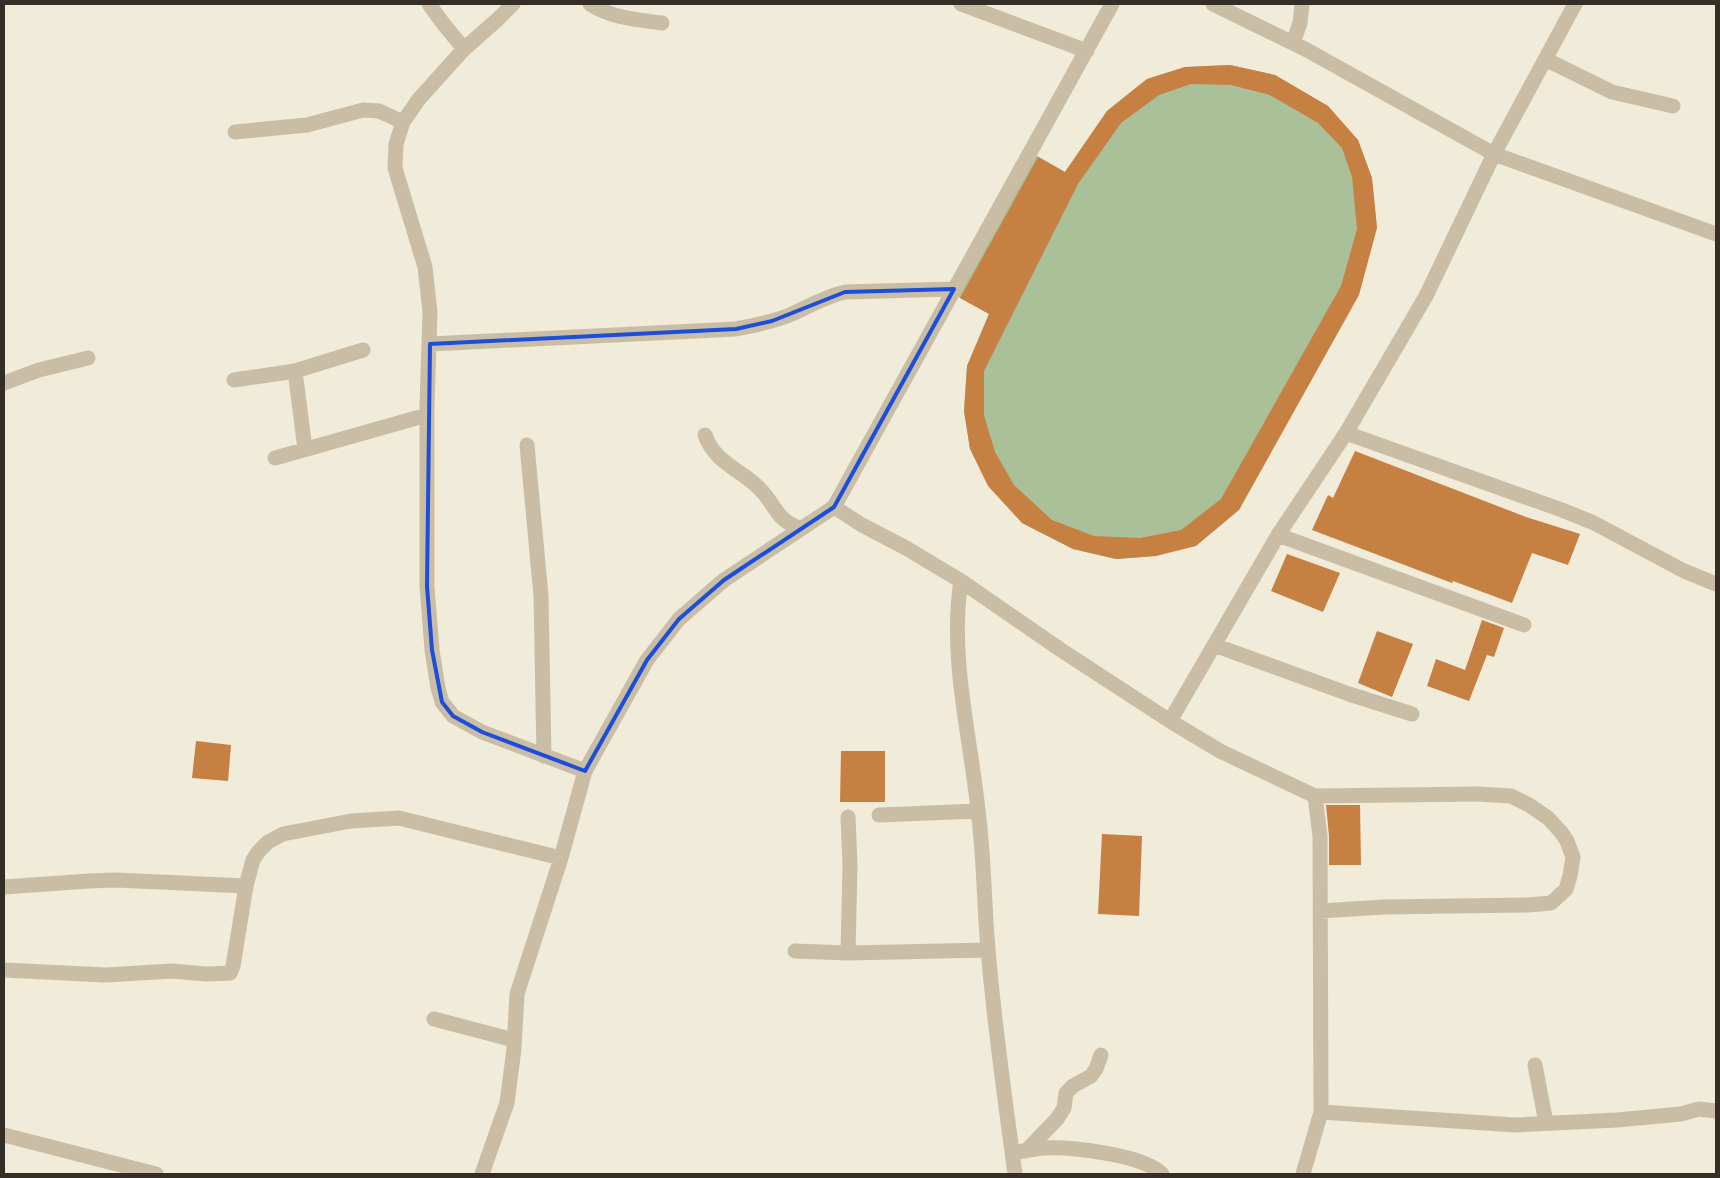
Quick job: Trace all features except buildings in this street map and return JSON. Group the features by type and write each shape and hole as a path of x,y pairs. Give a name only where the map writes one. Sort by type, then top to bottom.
{"street":[{"path":"429,4 464,48"},
{"path":"513,4 464,48 419,99 403,122 396,144 396,168 425,267 430,312 427,415 427,586 432,650 442,702 453,716 482,732 585,771"},
{"path":"590,4 614,14 637,20 662,23"},
{"path":"961,4 1087,51"},
{"path":"482,1174 507,1103 511,1078 517,994 561,858 585,771 647,660 679,619 724,580 834,507 1112,4"},
{"path":"1213,4 1293,43 1494,154 1716,234"},
{"path":"1293,43 1300,23 1302,4"},
{"path":"1170,721 1278,536 1346,433 1426,296 1494,154 1575,4"},
{"path":"1545,59 1612,92 1673,106"},
{"path":"236,132 307,124 363,110 380,111 403,122"},
{"path":"430,344 736,329 772,321 792,314 832,295 845,292 954,289"},
{"path":"234,380 295,371 363,350"},
{"path":"4,383 39,370 88,358"},
{"path":"295,371 305,449"},
{"path":"275,458 427,415"},
{"path":"1346,433 1594,523 1684,571 1716,584"},
{"path":"705,435 708,444 716,456 760,489 783,520 800,528"},
{"path":"527,446 541,596 544,756"},
{"path":"834,507 961,581 1061,650 1170,721 1220,751 1315,796 1478,794 1511,796 1529,804 1548,818 1567,841 1573,857 1566,889 1551,903 1384,907 1320,911"},
{"path":"1278,536 1524,625"},
{"path":"961,581 957,606 961,681 978,811 988,950 1019,1152 1015,1174"},
{"path":"1214,645 1349,694 1412,714"},
{"path":"1303,1174 1321,1112 1320,836 1315,796"},
{"path":"878,815 978,811"},
{"path":"848,817 850,875 848,953"},
{"path":"4,970 106,975 172,971 206,974 230,973 233,966 246,886 253,860 268,842 283,834 351,821 399,818 561,858"},
{"path":"4,887 116,880 246,886"},
{"path":"795,951 848,953 988,950"},
{"path":"434,1019 514,1040"},
{"path":"1019,1152 1057,1119 1064,1108 1066,1093 1073,1086 1091,1076 1102,1055"},
{"path":"1535,1065 1546,1123"},
{"path":"1321,1112 1515,1125 1618,1120 1681,1114 1698,1109 1716,1111"},
{"path":"4,1135 156,1174"},
{"path":"1019,1152 1042,1148 1061,1148 1114,1155 1152,1165 1162,1174"}],"highlighted area":[{"path":"954,289 834,507 724,580 679,619 647,660 585,771 482,732 453,716 442,702 432,650 427,586 430,344 736,329 772,321 845,292"}],"green space":[{"path":"1230,65 1275,75 1328,106 1358,140 1372,178 1377,228 1239,510 1156,556 1116,559 1073,549 1022,523 970,449 964,411 967,366 989,314 955,295 1034,154 1065,172 1107,111 1147,79 1185,67"}]}
